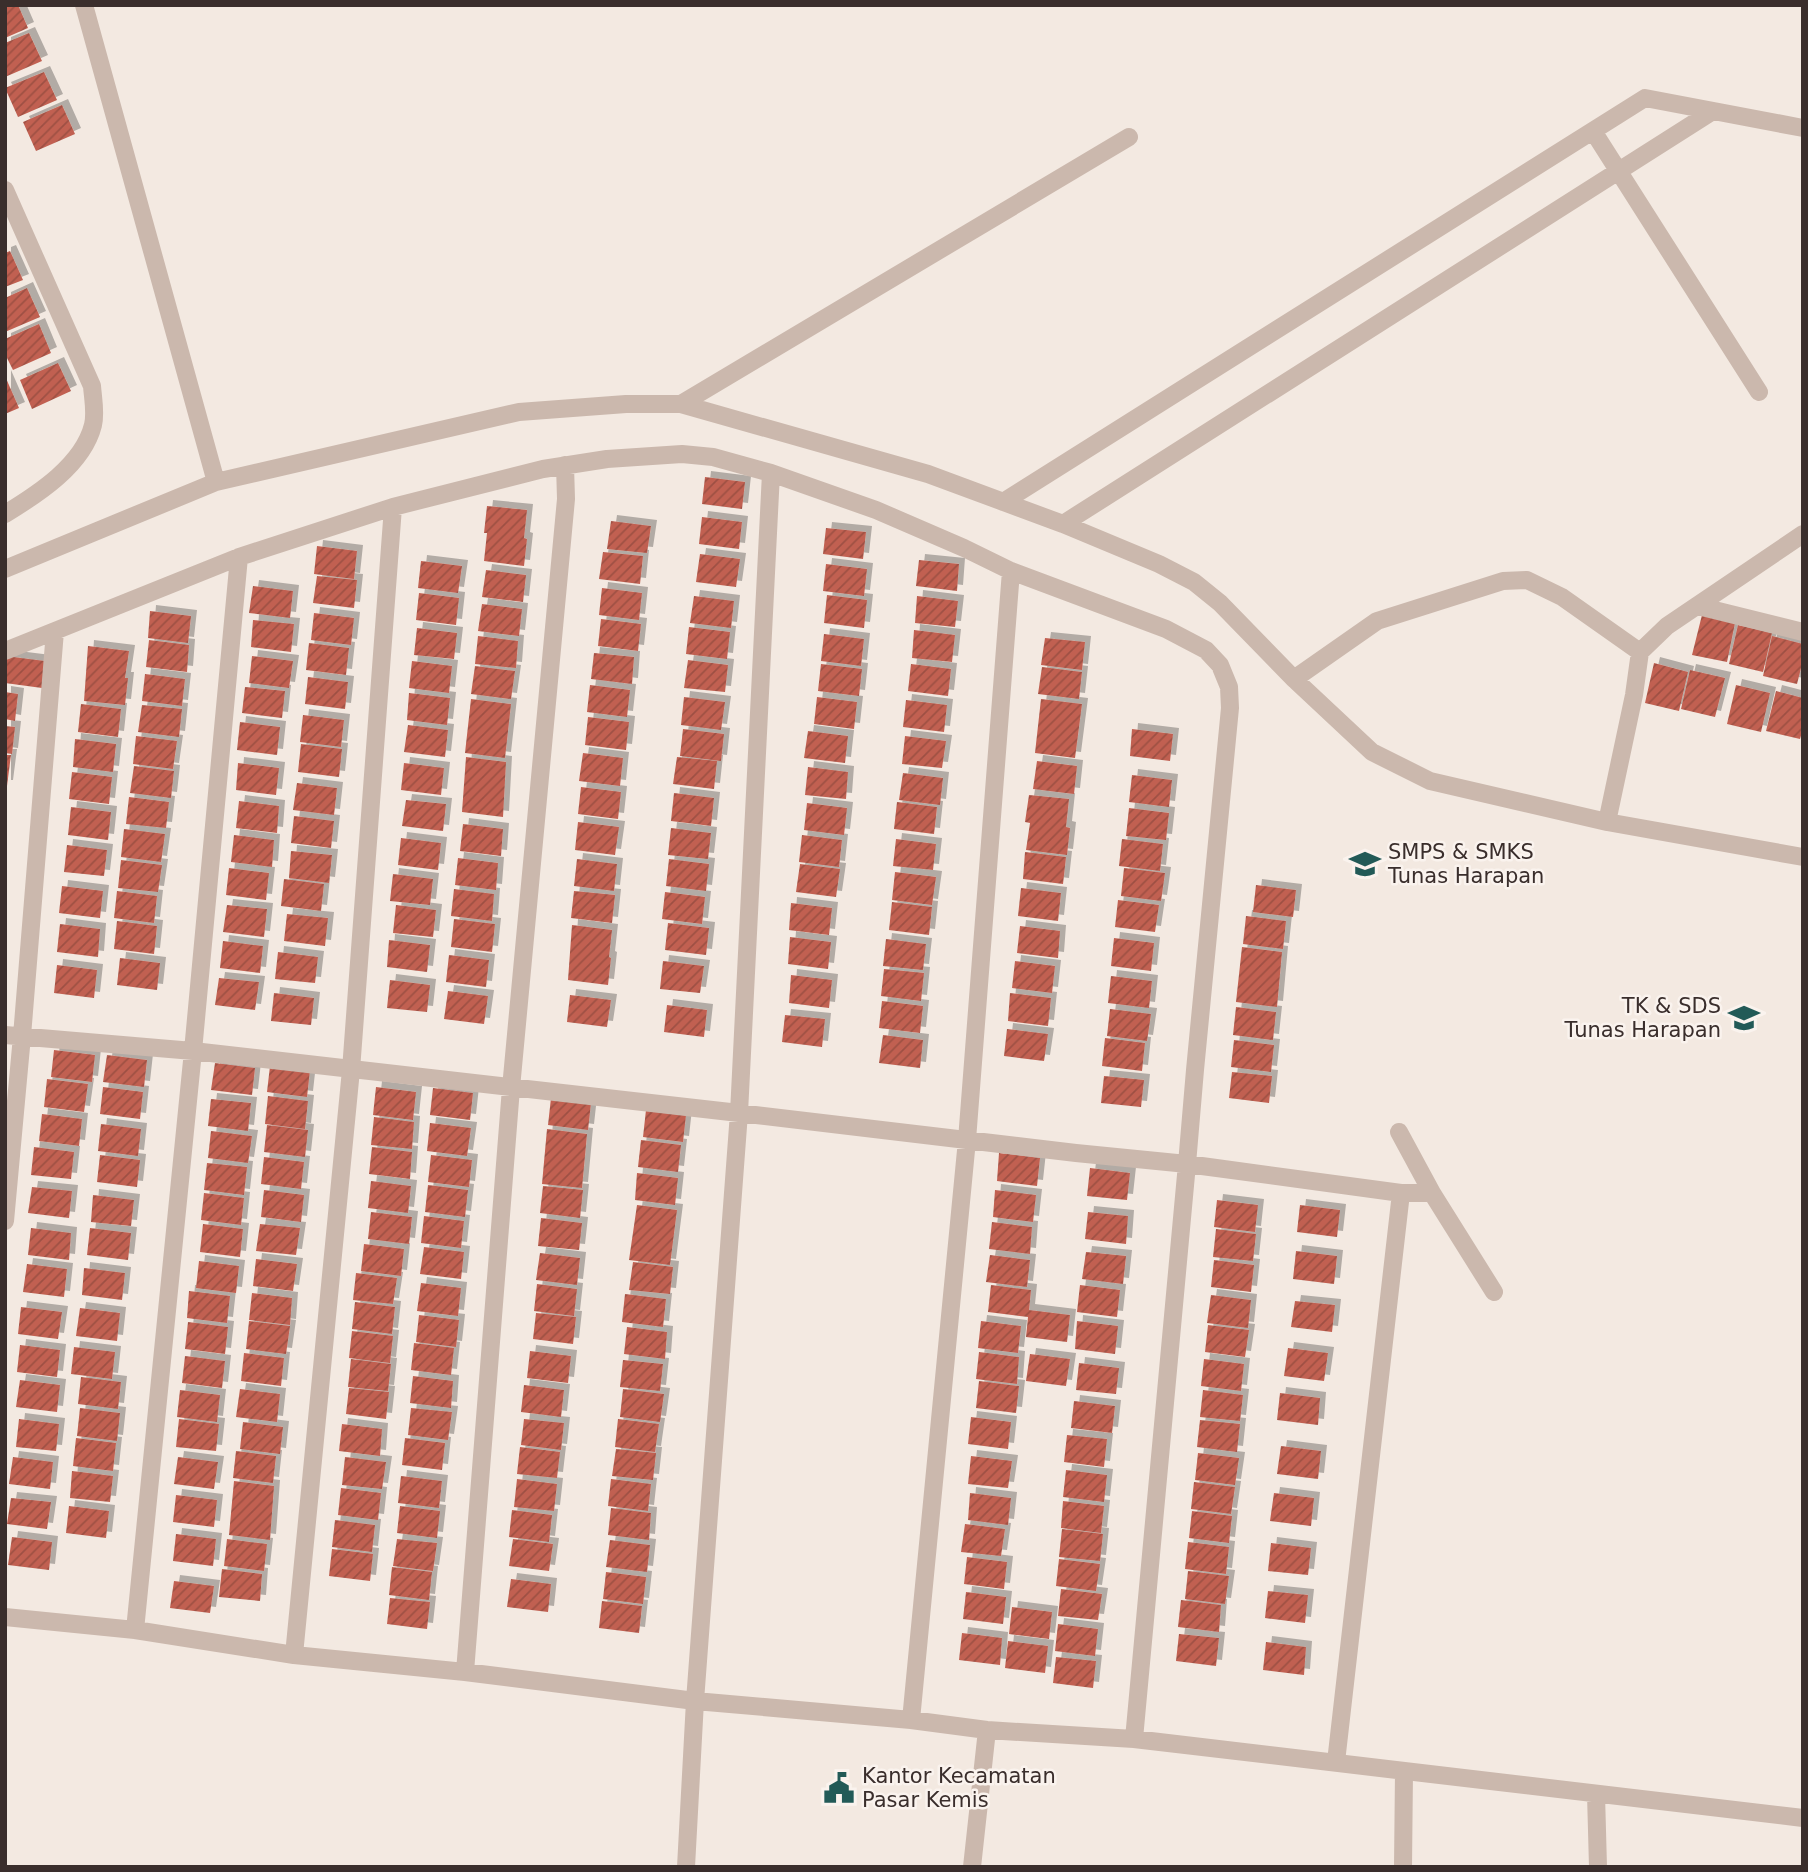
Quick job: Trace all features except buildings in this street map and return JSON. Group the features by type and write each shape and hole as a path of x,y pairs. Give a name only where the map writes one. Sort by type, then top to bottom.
{"street":[{"path":"84,5 216,482"},
{"path":"1003,502 1645,98 1803,128"},
{"path":"1063,524 1713,111"},
{"path":"1593,131 1759,392"},
{"path":"681,404 1129,136"},
{"path":"5,190 92,386 94,405 93,424 83,448 57,478 5,514"},
{"path":"5,569 216,482 519,412 626,404 681,404 928,474 1063,524 1159,564 1194,582 1220,603 1294,679 1372,752 1430,781 1607,822 1803,857"},
{"path":"5,651 239,556 393,507 565,466 607,459 682,454 713,457 771,472 908,523 1011,571 1166,629 1206,650 1220,665 1229,687 1230,708 1134,1739"},
{"path":"465,1672 511,1088 566,499 565,466"},
{"path":"686,1867 695,1701 739,1113 771,472"},
{"path":"294,1655 351,1070 393,507"},
{"path":"1607,822 1634,695 1640,652 1667,626 1803,534"},
{"path":"135,1630 239,556"},
{"path":"911,1720 967,1140 1011,571"},
{"path":"1294,679 1377,621 1503,580 1527,580 1562,597 1640,652"},
{"path":"1698,606 1803,632"},
{"path":"5,1221 14,1036 55,631"},
{"path":"14,1036 193,1051 1187,1164 1401,1192 1432,1192"},
{"path":"1399,1132 1432,1192 1494,1292"},
{"path":"1336,1762 1401,1192"},
{"path":"5,1617 135,1630 294,1655 465,1672 695,1701 911,1720 987,1730 1134,1739 1803,1818"},
{"path":"972,1867 987,1730"},
{"path":"1403,1867 1404,1772"},
{"path":"1596,1794 1598,1867"}],"place":[{"name":"SMPS & SMKS Tunas Harapan","path":"1365,864"},
{"name":"TK & SDS Tunas Harapan","path":"1744,1018"},
{"name":"Kantor Kecamatan Pasar Kemis","path":"839,1788"}]}
